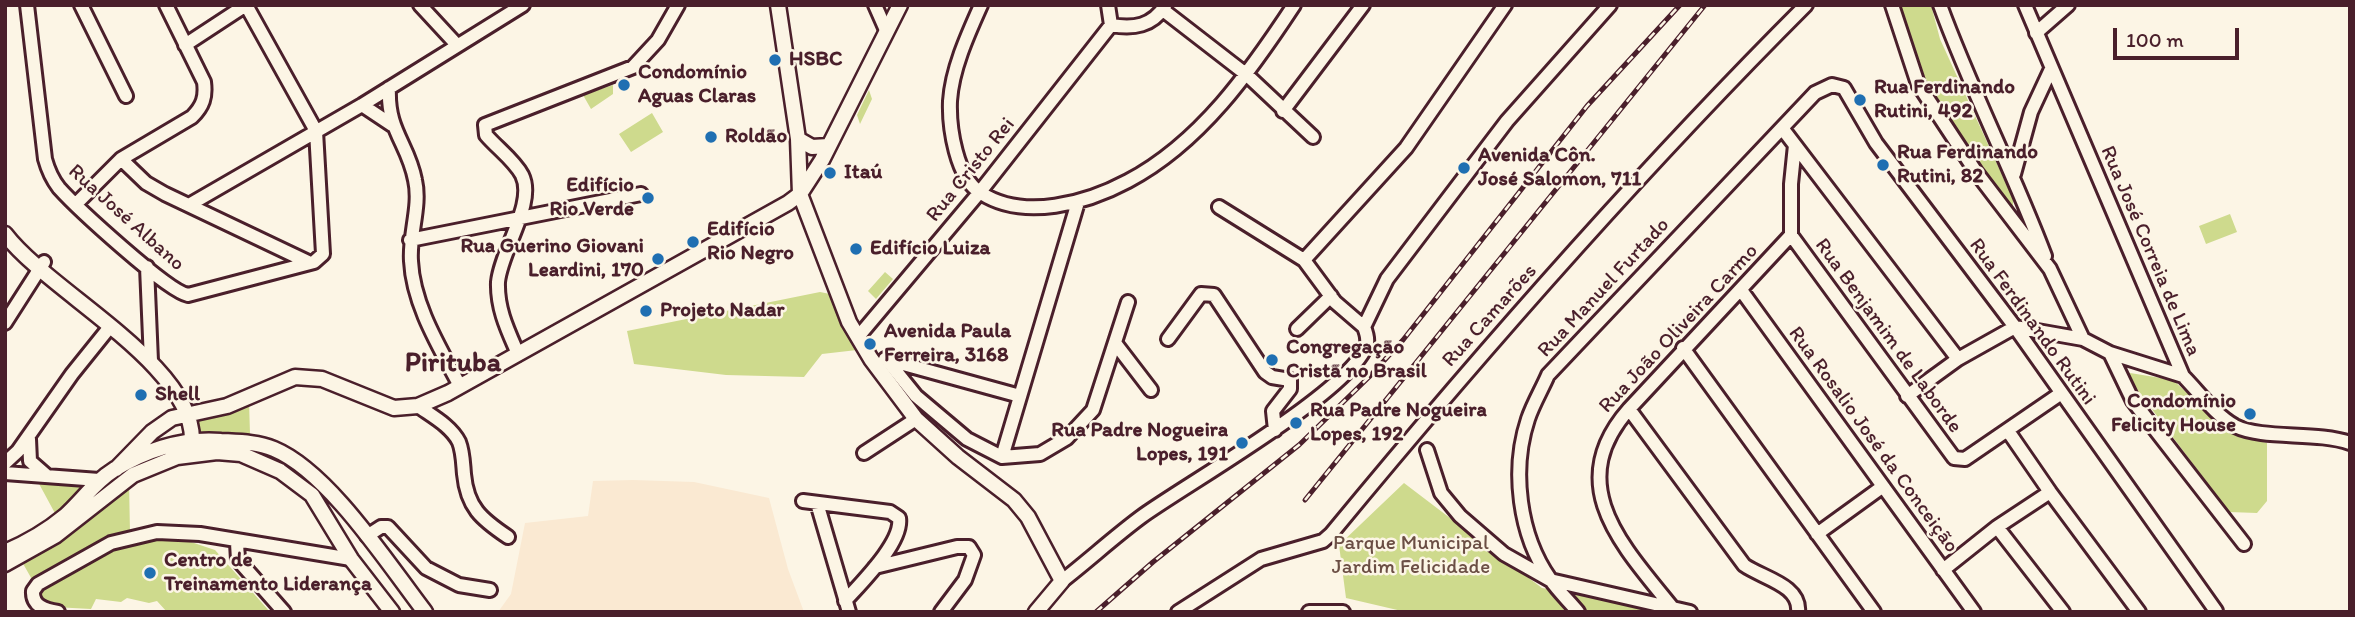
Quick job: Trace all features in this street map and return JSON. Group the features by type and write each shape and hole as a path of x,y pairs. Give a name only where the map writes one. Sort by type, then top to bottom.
{"main road":[{"path":"775,5 798,139 800,194 858,337 870,359 916,419 957,457 1014,500 1048,550 1062,581 1036,612"},
{"path":"116,469 152,432 172,418 227,406 282,381 309,376 394,408 418,406 460,386 706,251 800,194 829,146 900,5"},
{"path":"798,139 817,148 829,146"},
{"path":"798,139 808,160 811,178"},
{"path":"5,220 41,266"},
{"path":"5,234 109,328 151,361 171,387 187,415 192,440"},
{"path":"171,387 176,442 185,452 241,454 280,471 312,495 351,559 391,612"},
{"path":"5,552 58,522 99,480 116,469 176,442 250,442 276,449 321,483 425,612"},
{"path":"5,564 55,537 133,475 164,461 197,454"}],"street":[{"name":"Rua José Albano","path":"27,5 45,159 53,180 76,204 174,289 188,295 308,262"},
{"path":"80,5 126,96"},
{"path":"76,204 121,159 192,117 201,108 206,94 204,82 166,5"},
{"path":"121,159 146,183 308,262 320,259 324,247 316,131 246,5 185,45"},
{"path":"420,5 457,45"},
{"path":"190,205 362,105 523,5"},
{"path":"519,354 504,321 498,283 502,257 525,200 522,175 486,135 485,125 633,67 658,40 678,5"},
{"path":"875,5 886,30"},
{"path":"981,5 958,63 950,99 951,134 959,162 979,192 1019,206 1045,207 1078,202 1129,181 1161,159 1203,123 1247,75 1294,5"},
{"path":"1108,5 1111,25 1130,29 1144,25 1164,8 1247,75 1313,137"},
{"path":"1283,111 1363,5"},
{"path":"1304,260 1406,148 1505,5"},
{"path":"1364,327 1387,279 1507,121 1610,5"},
{"name":"Rua Camarões","path":"1178,612 1261,559 1323,541 1331,534 1459,380 1614,206 1721,90 1806,5"},
{"path":"1892,5 1918,84 1937,116 2050,269"},
{"path":"1940,5 1955,47 2014,174 2050,269 2083,339"},
{"name":"Rua José Correia de Lima","path":"2025,5 2183,376 2233,425 2247,431 2289,433 2350,443"},
{"path":"2036,33 2068,5"},
{"name":"Rua Cristo Rei","path":"858,337 979,192 1111,25"},
{"path":"2014,174 2031,112 2050,69"},
{"name":"Rua Manuel Furtado","path":"1550,580 1534,552 1528,531 1521,500 1520,461 1528,420 1548,375 1815,93 1832,85 1844,88"},
{"path":"389,88 392,125 416,183 410,240 417,293 433,334 460,386"},
{"name":"Rua Ferdinando Rutini","path":"1844,88 1876,143 2015,327 2217,612"},
{"path":"362,105 392,125"},
{"path":"1782,128 1958,359"},
{"path":"1791,235 1791,184 1795,145"},
{"path":"410,240 641,194"},
{"path":"1002,457 1078,202"},
{"path":"1062,581 1142,517 1275,430 1347,370 1364,350 1367,341 1364,327 1331,296 1304,260 1219,207"},
{"name":"Rua João Oliveira Carmo","path":"1671,606 1620,543 1607,518 1601,496 1602,450 1612,428 1683,348 1791,235"},
{"name":"Rua Benjamim de Laborde","path":"1791,235 1950,454 1959,460 1965,459 2008,431 2060,394"},
{"path":"5,323 41,266"},
{"path":"147,267 151,361"},
{"name":"Rua Rosalio José da Conceição","path":"1741,290 1974,612"},
{"path":"1168,339 1200,294 1214,295 1265,372 1290,380 1290,389 1273,411 1275,430"},
{"path":"1297,329 1331,296"},
{"path":"887,359 916,396 967,439 1002,457 1041,454 1083,424 1098,397 1128,302"},
{"path":"1908,396 1958,359 2015,327 2083,339 2110,353 2183,376"},
{"path":"5,463 32,432 109,328"},
{"path":"1115,343 1151,390"},
{"path":"1683,348 1874,612"},
{"path":"2110,353 2133,401 2244,544"},
{"path":"870,359 887,359 1020,396"},
{"path":"418,406 450,430 459,442 467,496 472,509 483,521 508,537"},
{"path":"1629,409 1744,565 1760,576 1790,589 1796,597 1798,612"},
{"path":"864,453 916,419"},
{"path":"2008,431 2139,612"},
{"path":"32,432 27,453 30,461 48,476"},
{"path":"1427,450 1441,492 1460,516 1504,554 1550,580 1690,612"},
{"path":"5,473 99,480"},
{"path":"1816,534 1882,486"},
{"path":"1943,570 1997,527 2050,492"},
{"path":"803,501 896,514 900,525 899,532 847,606"},
{"path":"817,503 847,606"},
{"path":"367,537 381,527 388,527 426,568 459,585 490,590"},
{"path":"1997,527 2063,612"},
{"path":"58,612 40,607 35,602 34,587 111,543 135,535 179,531 237,543 351,559"},
{"path":"237,543 238,560 284,612"},
{"path":"874,567 957,547 969,547 974,555 972,567 941,612"},
{"path":"1550,580 1578,612"},
{"path":"1309,612 1343,612"}],"shaded area":[{"path":"593,481 694,482 769,498 788,569 804,612 498,612 511,594 525,523 588,516"}],"green space":[{"path":"1900,5 1931,5 1940,39 2013,199 2013,208 1941,110 1926,83"},
{"path":"613,85 613,94 591,109 583,95"},
{"path":"869,90 872,99 860,124 857,115"},
{"path":"652,113 663,132 631,152 619,134"},
{"path":"2230,214 2237,232 2206,244 2199,226"},
{"path":"885,272 893,279 876,299 868,291"},
{"path":"820,292 830,294 857,350 822,354 804,377 726,375 634,364 627,331"},
{"path":"2124,372 2173,380 2224,427 2246,438 2267,443 2267,501 2257,513 2229,512"},
{"path":"249,401 250,434 197,436 193,422 200,416"},
{"path":"37,480 88,483 57,517"},
{"path":"129,482 130,533 34,583 21,560"},
{"name":"Parque Municipal Jardim Felicidade","path":"1404,483 1542,588 1677,612 1406,612 1346,598 1339,545"},
{"name":"Centro de Treinamento Liderança","path":"163,540 188,541 215,550 270,612 167,612 157,601 149,603 127,598 121,602 96,599 91,609 54,607 40,600 40,587 85,562 112,550"}],"railway":[{"path":"1096,612 1153,562 1299,445 1369,377 1403,340 1587,106 1680,5"},
{"path":"1305,500 1705,5"}],"place":[{"name":"HSBC","path":"775,60"},
{"name":"Condomínio Aguas Claras","path":"624,85"},
{"name":"Rua Ferdinando Rutini, 492","path":"1860,100"},
{"name":"Roldão","path":"711,137"},
{"name":"Rua Ferdinando Rutini, 82","path":"1883,165"},
{"name":"Avenida Côn. José Salomon, 711","path":"1464,168"},
{"name":"Itaú","path":"830,173"},
{"name":"Edifício Rio Verde","path":"648,198"},
{"name":"Edifício Rio Negro","path":"693,242"},
{"name":"Edifício Luiza","path":"856,249"},
{"name":"Rua Guerino Giovani Leardini, 170","path":"658,259"},
{"name":"Projeto Nadar","path":"646,311"},
{"name":"Avenida Paula Ferreira, 3168","path":"870,344"},
{"name":"Congregação Cristã no Brasil","path":"1272,360"},
{"name":"Shell","path":"141,395"},
{"name":"Condomínio Felicity House","path":"2250,414"},
{"name":"Rua Padre Nogueira Lopes, 192","path":"1296,423"},
{"name":"Rua Padre Nogueira Lopes, 191","path":"1242,443"},
{"name":"Centro de Treinamento Liderança","path":"150,573"}],"district":[{"name":"Pirituba","path":"453,364"}]}
